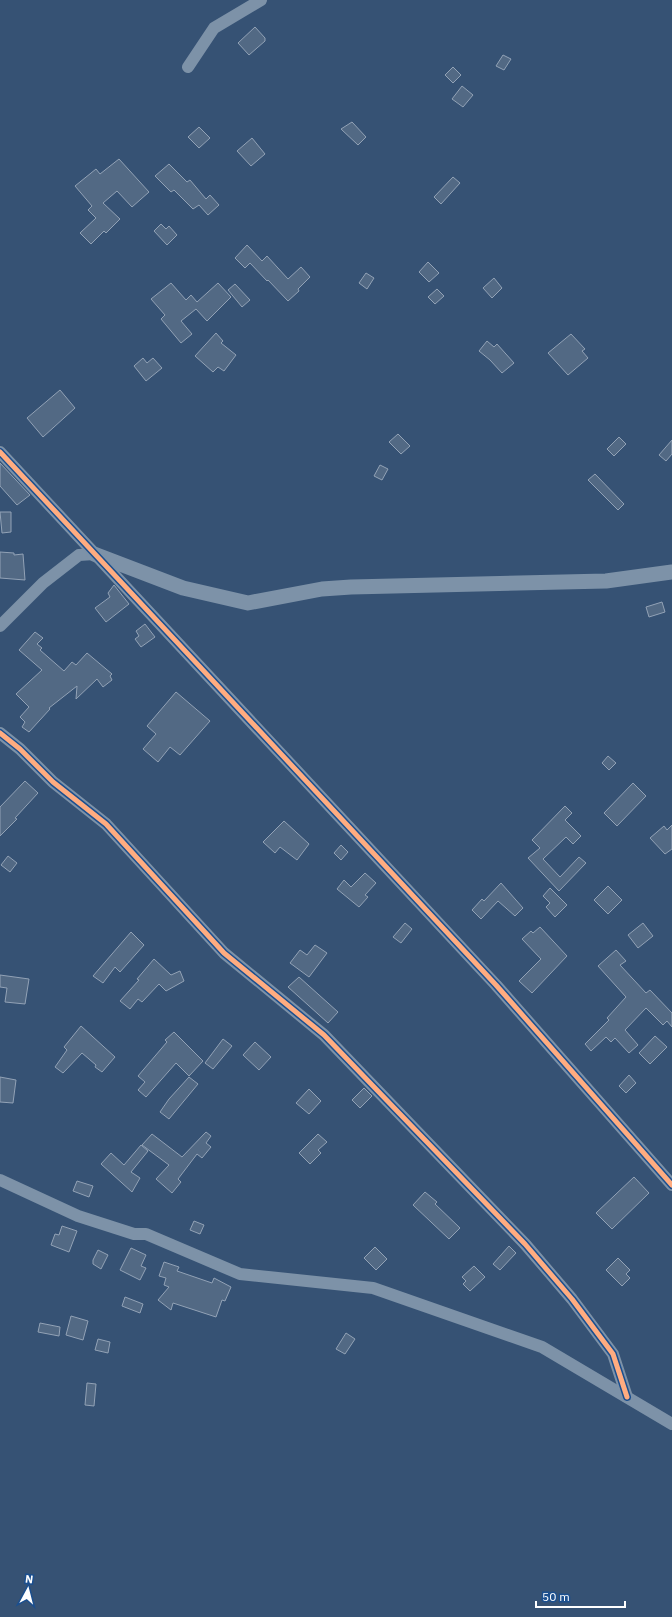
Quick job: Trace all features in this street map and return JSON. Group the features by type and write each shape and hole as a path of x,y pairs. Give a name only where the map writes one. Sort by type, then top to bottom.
{"street":[{"path":"188,67 214,28 261,0"},
{"path":"0,452 496,985 672,1185"},
{"path":"0,626 43,583 79,555 94,554 183,588 248,604 322,590 344,588 606,581 672,572"},
{"path":"0,733 20,748 53,782 106,824 224,954 324,1035 526,1244 572,1299 613,1354 628,1397"},
{"path":"0,1180 78,1216 134,1234 146,1234 240,1274 373,1288 542,1347 672,1424"}],"building":[{"path":"255,27 265,38 265,41 249,55 238,43"},
{"path":"503,55 511,59 504,70 496,66"},
{"path":"453,67 461,75 453,83 445,75"},
{"path":"462,86 473,95 463,107 452,99"},
{"path":"352,122 366,137 358,145 341,129"},
{"path":"199,127 210,138 199,148 188,137"},
{"path":"252,138 265,154 251,166 237,151"},
{"path":"119,159 149,192 132,207 117,191 103,203 120,219 106,233 104,231 91,244 80,233 96,218 88,210 92,206 75,186 96,169 100,174"},
{"path":"169,164 187,182 190,180 206,199 210,195 219,205 208,215 199,205 193,209 174,190 171,192 155,176"},
{"path":"453,177 460,183 441,204 434,197"},
{"path":"161,224 166,229 169,226 177,235 167,245 154,231"},
{"path":"247,245 262,261 267,256 288,279 301,267 310,277 298,289 299,291 288,301 250,263 245,268 235,258"},
{"path":"428,262 439,273 429,282 419,272"},
{"path":"366,273 374,278 367,289 359,283"},
{"path":"494,278 502,288 492,298 483,288"},
{"path":"171,283 186,300 191,295 197,302 218,283 231,297 207,321 196,309 181,321 192,334 181,343 161,319 165,315 151,299"},
{"path":"235,284 250,300 242,307 228,290"},
{"path":"437,289 444,296 435,304 428,297"},
{"path":"216,333 223,341 221,343 236,355 224,371 218,367 213,372 195,356"},
{"path":"571,334 585,349 582,351 588,358 568,375 548,353"},
{"path":"487,341 494,347 497,344 514,363 502,373 479,351"},
{"path":"143,358 147,363 153,358 162,368 146,381 134,366"},
{"path":"60,390 75,408 43,437 27,418"},
{"path":"398,434 410,446 401,454 389,442"},
{"path":"619,437 626,444 614,456 607,449"},
{"path":"672,440 672,454 666,461 659,455"},
{"path":"0,463 30,495 17,505 0,486"},
{"path":"380,465 388,469 382,480 374,476"},
{"path":"595,474 624,504 618,510 588,480"},
{"path":"0,512 11,512 11,532 2,533"},
{"path":"0,552 14,553 14,555 23,554 25,580 0,578"},
{"path":"114,585 129,604 106,622 95,608 110,597 108,593"},
{"path":"662,602 665,612 649,617 646,607"},
{"path":"145,624 155,637 141,647 135,639 139,636 136,631"},
{"path":"35,632 43,638 37,644 42,648 40,650 64,671 72,662 76,665 87,653 112,674 110,676 112,680 103,687 97,679 76,699 77,686 49,708 50,709 29,732 22,727 25,722 20,717 29,707 16,694 42,670 19,650"},
{"path":"176,692 210,721 180,755 170,747 158,762 143,749 156,734 147,726"},
{"path":"608,756 616,763 609,770 602,763"},
{"path":"25,781 38,793 15,818 17,819 0,836 0,807"},
{"path":"633,783 646,796 617,826 604,813"},
{"path":"565,806 572,813 565,820 581,836 573,844 566,837 543,859 560,877 579,857 586,863 559,891 528,858 540,848 532,840"},
{"path":"284,821 309,844 297,860 280,847 275,853 263,842"},
{"path":"672,825 672,849 665,854 650,838 664,826 667,830"},
{"path":"341,845 348,852 341,860 334,853"},
{"path":"8,856 17,863 10,872 1,865"},
{"path":"365,873 376,883 365,895 368,897 359,907 337,889 344,880 351,887"},
{"path":"501,883 523,908 515,916 498,901 481,919 472,910 482,899 484,901"},
{"path":"608,886 622,900 608,914 594,900"},
{"path":"550,888 567,905 555,917 546,907 550,903 543,896"},
{"path":"405,923 412,929 401,943 393,937"},
{"path":"643,923 653,936 638,948 628,935"},
{"path":"540,927 567,956 532,993 519,981 541,959 522,939 531,931 533,933"},
{"path":"131,932 144,945 120,972 115,967 103,983 93,976"},
{"path":"315,945 327,953 309,977 290,963 300,950 307,955"},
{"path":"616,950 626,961 620,965 646,993 650,990 672,1013 672,1027 667,1021 663,1025 646,1008 625,1030 638,1045 629,1053 615,1038 611,1042 606,1037 591,1051 585,1044 609,1020 607,1018 626,997 598,966"},
{"path":"154,959 171,975 180,971 184,981 166,991 159,984 142,1002 138,999 130,1009 120,1001 139,980 137,979"},
{"path":"0,975 29,979 25,1004 5,1002 7,988 0,987"},
{"path":"299,977 338,1012 328,1023 288,987"},
{"path":"81,1026 115,1057 102,1072 82,1053 63,1073 55,1067 67,1050 64,1047"},
{"path":"174,1032 203,1061 189,1076 176,1063 146,1097 138,1090 145,1082 138,1076 167,1042 165,1040"},
{"path":"655,1036 667,1047 650,1064 639,1053"},
{"path":"223,1039 232,1046 213,1069 205,1063"},
{"path":"255,1042 271,1057 259,1070 243,1055"},
{"path":"629,1075 636,1083 626,1093 619,1086"},
{"path":"0,1077 16,1080 13,1103 0,1102"},
{"path":"189,1077 198,1084 169,1119 160,1112 169,1099"},
{"path":"364,1088 372,1096 360,1108 352,1100"},
{"path":"309,1089 321,1101 309,1114 296,1103"},
{"path":"206,1132 211,1136 206,1143 211,1147 202,1158 197,1154 178,1179 181,1182 172,1193 156,1179 169,1165 142,1145 152,1134 182,1157"},
{"path":"318,1134 327,1142 318,1150 321,1153 310,1164 299,1153"},
{"path":"141,1145 148,1151 131,1172 140,1178 132,1192 101,1164 111,1153 124,1165"},
{"path":"634,1177 649,1193 612,1229 596,1213"},
{"path":"77,1181 93,1186 89,1197 73,1191"},
{"path":"425,1192 437,1202 435,1204 460,1228 449,1239 413,1205"},
{"path":"194,1221 204,1225 200,1234 190,1230"},
{"path":"62,1226 77,1231 69,1252 51,1245 55,1234 59,1235"},
{"path":"509,1246 516,1253 500,1270 493,1264"},
{"path":"375,1247 387,1259 376,1270 364,1258"},
{"path":"131,1248 146,1255 141,1266 146,1268 140,1280 120,1270"},
{"path":"98,1250 108,1255 101,1269 93,1264 93,1260"},
{"path":"618,1258 630,1270 626,1274 630,1278 622,1286 606,1270"},
{"path":"164,1262 179,1267 177,1271 212,1283 214,1278 231,1287 225,1301 222,1300 216,1317 173,1303 171,1310 158,1300 169,1287 164,1285 166,1278 159,1276"},
{"path":"474,1266 485,1277 470,1291 463,1284 466,1281 462,1277"},
{"path":"125,1297 143,1304 140,1313 122,1306"},
{"path":"71,1316 88,1321 83,1340 66,1335"},
{"path":"40,1323 60,1327 59,1336 38,1332"},
{"path":"346,1333 355,1339 345,1354 336,1349"},
{"path":"98,1339 110,1342 108,1353 95,1350"},
{"path":"87,1383 96,1384 94,1406 85,1405"}],"cycle path":[{"path":"0,452 496,985 672,1185"},
{"path":"0,733 20,749 53,782 106,824 224,953 324,1035 525,1244 572,1299 613,1354 627,1397"}]}
